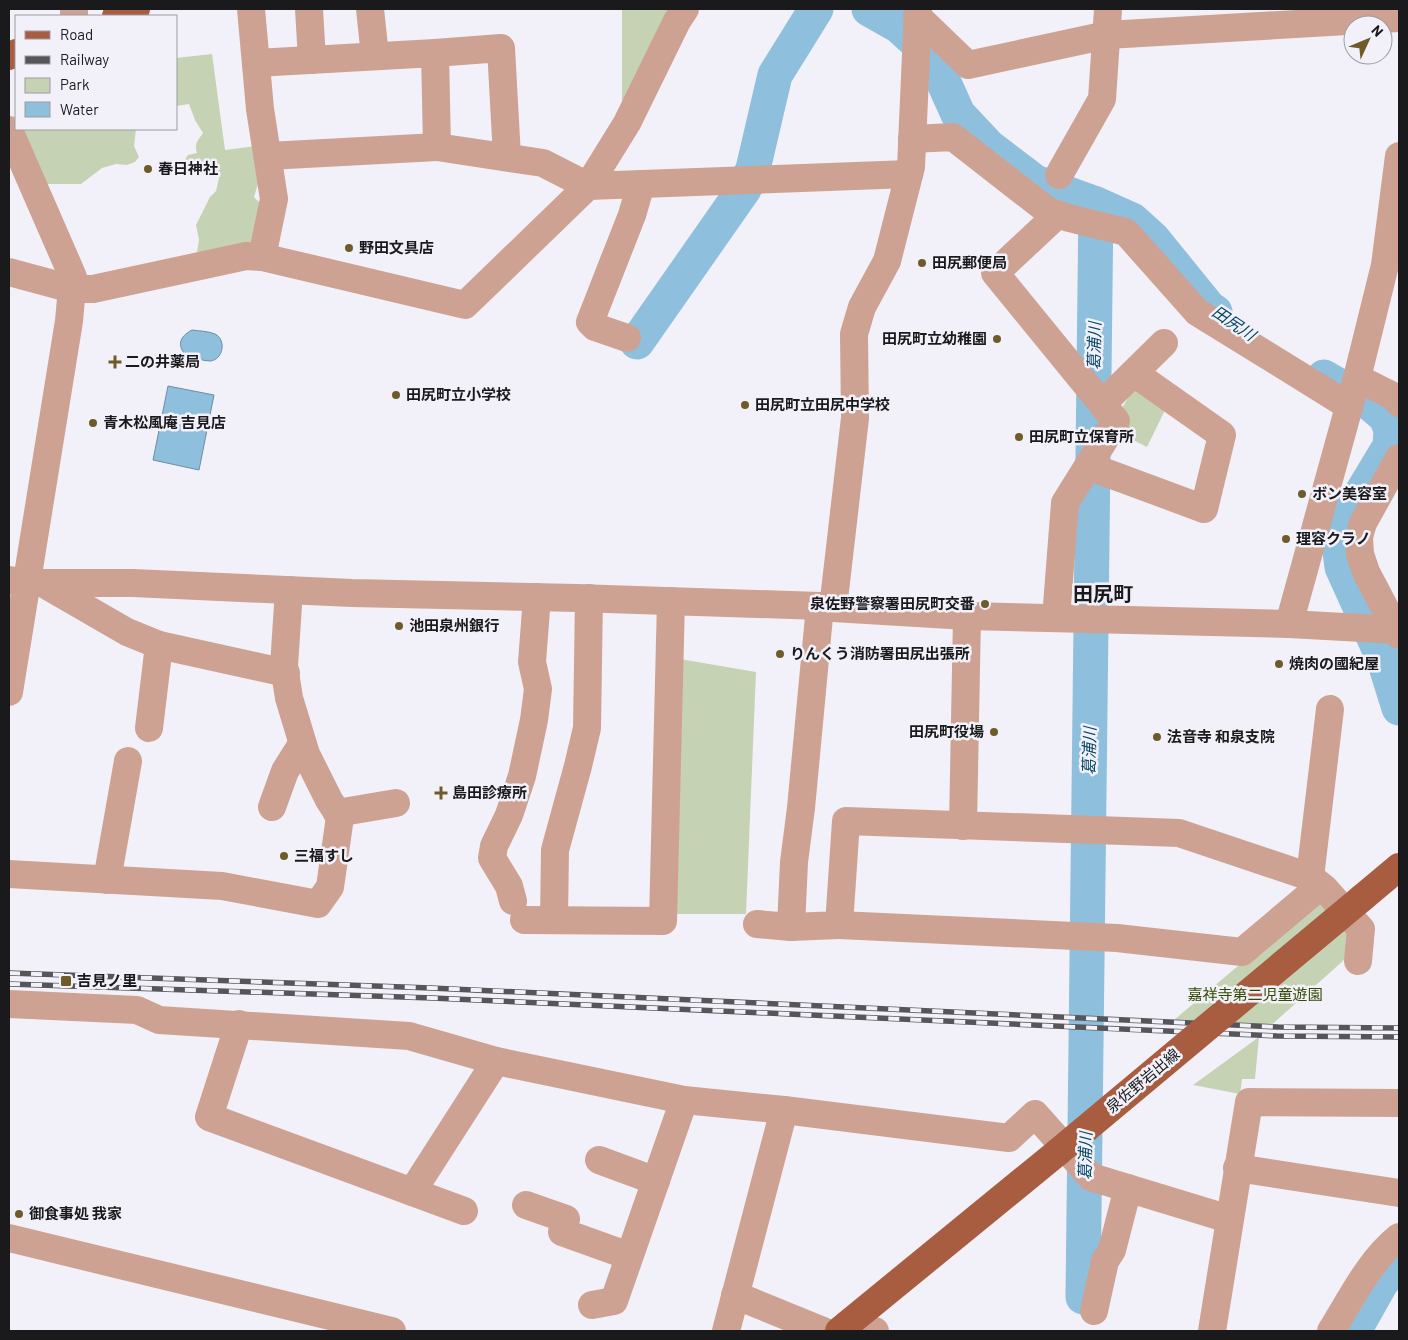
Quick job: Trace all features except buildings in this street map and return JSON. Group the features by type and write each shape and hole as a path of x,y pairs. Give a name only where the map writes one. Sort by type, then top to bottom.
{"main road":[{"path":"119,15 136,9"},
{"name":"泉佐野岩出線","path":"837,1329 1058,1152 1399,868"}],"street":[{"path":"251,9 260,110 274,199 262,257"},
{"path":"309,9 312,60"},
{"path":"370,9 375,56"},
{"path":"9,272 72,289 93,289 246,256 262,257 465,304 588,186 628,124 685,9"},
{"path":"1059,175 1102,98 1108,9"},
{"path":"918,12 968,65 1107,36 1399,18"},
{"path":"791,927 794,862 826,607 855,418 854,334 862,307 887,261 909,174 918,12"},
{"path":"256,63 500,48 507,157"},
{"path":"434,53 437,147"},
{"path":"9,130 73,277 69,321 9,692"},
{"path":"912,139 953,137 1048,211 1126,232 1197,312 1349,406"},
{"path":"268,156 437,147 543,163 588,186 909,174"},
{"path":"1289,624 1357,378 1385,265 1399,156"},
{"path":"627,338 594,327 590,322 632,216 641,184"},
{"path":"1056,618 1065,503 1116,421 994,273 1057,214"},
{"path":"1102,404 1164,343"},
{"path":"1088,466 1204,509 1222,435 1134,373"},
{"path":"1357,378 1393,396 1399,403"},
{"path":"1398,632 1366,572 1360,554 1359,537 1363,523 1399,458"},
{"path":"26,582 133,583 352,593 590,598 826,607 966,616 1289,624 1398,632"},
{"path":"26,582 128,632 159,645 286,673"},
{"path":"9,874 222,886 318,904 330,887 340,817 306,754 289,698 284,666 289,590"},
{"path":"538,597 532,662 538,689 534,720 522,776 509,816 494,846 492,858 519,910 554,920 663,921 671,601"},
{"path":"554,920 555,850 587,728 590,598"},
{"path":"963,826 966,616"},
{"path":"148,728 159,645"},
{"path":"757,924 791,927 840,926 1117,938 1242,952 1312,893 1310,877 1330,708"},
{"path":"272,807 285,771 302,744"},
{"path":"106,880 128,760"},
{"path":"338,813 396,803"},
{"path":"840,926 846,821 1179,833 1310,877 1324,889 1361,929 1358,961"},
{"path":"9,1004 137,1010 159,1020 408,1036 496,1061 684,1100 784,1110 1009,1138 1035,1114 1091,1177 1229,1219"},
{"path":"239,1024 209,1118 464,1211"},
{"path":"412,1192 496,1061"},
{"path":"592,1305 614,1302 684,1100"},
{"path":"1212,1331 1249,1102 1399,1103"},
{"path":"726,1331 784,1110"},
{"path":"598,1160 656,1181"},
{"path":"1237,1168 1399,1192"},
{"path":"1094,1311 1105,1261 1112,1250 1128,1188"},
{"path":"526,1205 566,1219 562,1232 630,1256"},
{"path":"9,1238 386,1330"},
{"path":"1331,1331 1374,1262 1387,1247 1399,1238"},
{"path":"735,1295 837,1329 875,1331"}],"green space":[{"path":"622,9 673,9 622,118"},
{"path":"212,54 225,150 256,146 260,177 254,197 263,206 257,241 202,257 197,252 199,240 196,225 210,197 216,191 219,178 209,168 199,167 192,170 185,166 184,161 188,155 197,153 196,145 203,133 195,120 189,104 178,106 178,58"},
{"path":"21,130 136,130 134,146 139,157 135,162 127,165 116,164 102,168 81,184 46,184"},
{"path":"1134,388 1167,406 1147,447 1123,435 1119,413"},
{"path":"674,658 756,672 746,914 666,914"},
{"name":"嘉祥寺第二児童遊園","path":"1315,901 1336,902 1354,951 1267,1029 1174,1020"},
{"path":"1259,1037 1255,1079 1242,1079 1240,1094 1193,1085"}],"water":[{"path":"192,330 209,332 219,337 222,349 218,357 210,361 186,356 181,348 181,342 184,335"},
{"path":"168,386 214,395 199,470 153,460"}],"waterway":[{"path":"637,342 744,189 753,169 775,75 816,9"},
{"name":"田尻川","path":"869,9 899,26 932,56 958,114 989,147 1035,182 1096,204 1132,220 1153,239 1209,308 1215,312"},
{"name":"葛浦川","path":"1083,1297 1096,204"},
{"name":"田尻川","path":"1324,377 1372,405 1386,417 1391,430 1390,446 1343,524 1339,544 1342,567 1384,660 1399,708"},
{"name":"田尻川","path":"1354,1331 1381,1283 1399,1260"}],"railway":[{"path":"9,973 431,988 1278,1027 1399,1028"},
{"path":"9,984 432,998 1277,1036 1399,1037"}],"place":[{"name":"春日神社","path":"148,169"},
{"name":"野田文具店","path":"349,248"},
{"name":"田尻郵便局","path":"922,263"},
{"name":"田尻町立幼稚園","path":"997,339"},
{"name":"二の井薬局","path":"115,362"},
{"name":"田尻町立小学校","path":"396,395"},
{"name":"田尻町立田尻中学校","path":"745,405"},
{"name":"青木松風庵 吉見店","path":"93,423"},
{"name":"田尻町立保育所","path":"1019,437"},
{"name":"ボン美容室","path":"1302,494"},
{"name":"理容クラノ","path":"1286,539"},
{"name":"泉佐野警察署田尻町交番","path":"985,604"},
{"name":"池田泉州銀行","path":"399,626"},
{"name":"りんくう消防署田尻出張所","path":"780,654"},
{"name":"焼肉の國紀屋","path":"1279,664"},
{"name":"田尻町役場","path":"994,732"},
{"name":"法音寺 和泉支院","path":"1157,737"},
{"name":"島田診療所","path":"441,793"},
{"name":"三福すし","path":"284,856"},
{"name":"吉見ノ里","path":"66,981"},
{"name":"御食事処 我家","path":"19,1214"}],"district":[{"name":"田尻町","path":"1103,594"}]}
